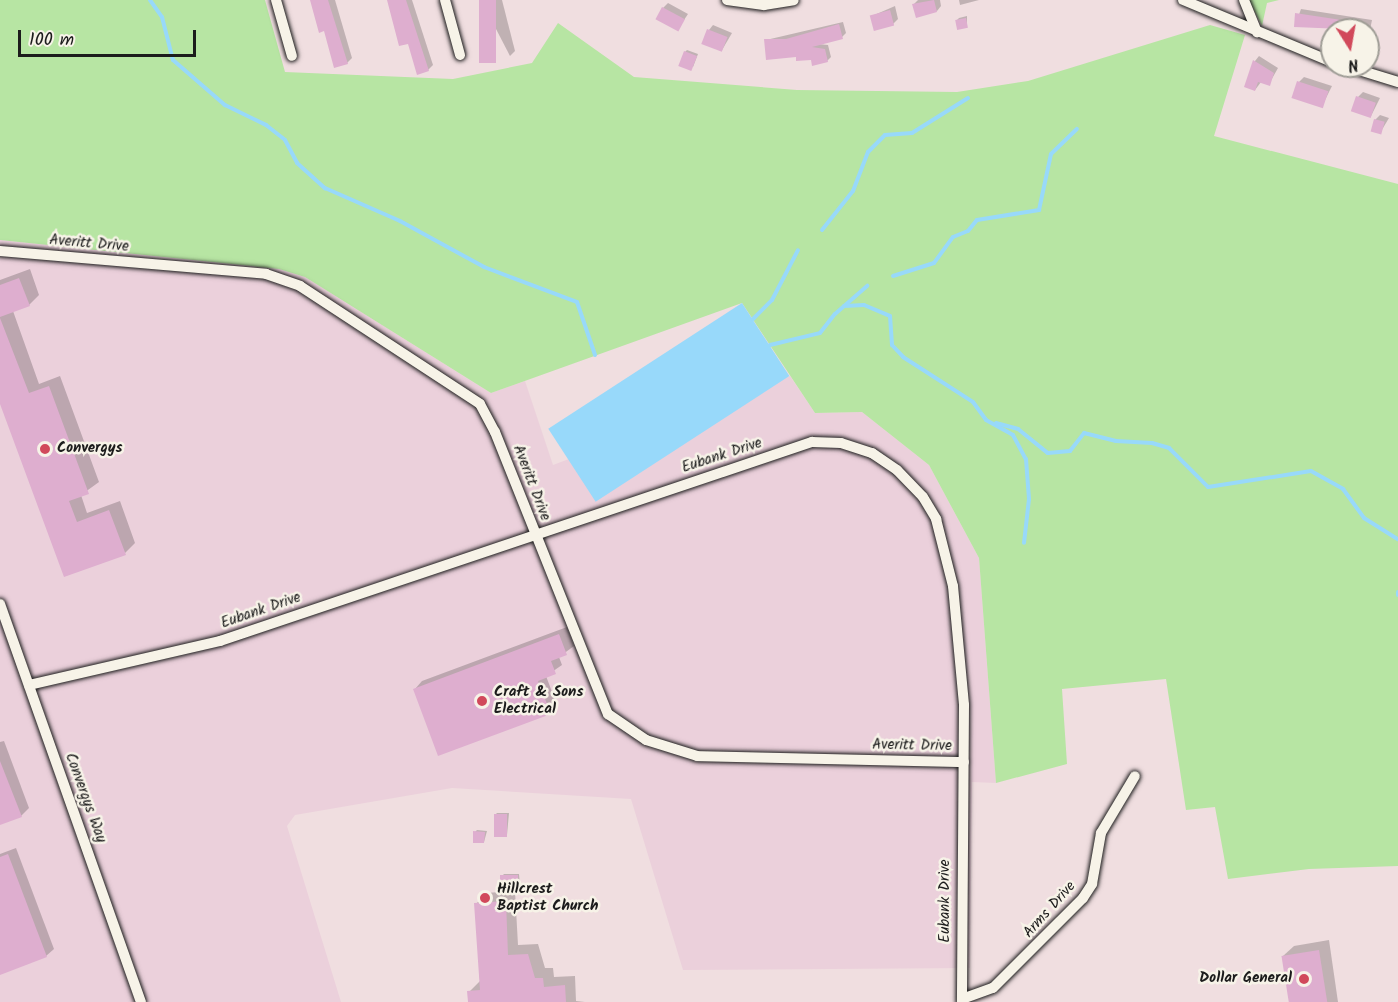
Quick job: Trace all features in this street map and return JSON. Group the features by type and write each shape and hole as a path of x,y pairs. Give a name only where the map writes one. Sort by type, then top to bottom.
{"street":[{"path":"276,0 292,56"},
{"path":"445,0 460,55"},
{"path":"726,0 744,5 794,0"},
{"path":"1183,0 1257,33 1320,57"},
{"path":"1244,0 1257,33"},
{"path":"1380,76 1398,82"},
{"name":"Averitt Drive","path":"0,251 266,274 300,286 480,404 495,432 608,714 646,740 697,756 964,762"},
{"name":"Eubank Drive","path":"28,685 220,641 812,442 841,443 872,453 897,470 923,496 938,528 953,586 964,705 962,1001"},
{"name":"Convergys Way","path":"0,604 141,1002"},
{"name":"Arms Drive","path":"962,1001 993,988 1083,898 1092,884 1101,833 1135,776"}],"shaded area":[{"path":"0,240 279,269 305,277 491,393 525,381 553,465 790,376 815,413 862,412 929,465 979,558 996,783 972,782 970,968 683,970 631,799 452,788 295,815 287,826 341,1002 0,1002"}],"green space":[{"path":"0,0 265,0 285,72 453,79 532,63 558,23 634,77 797,90 957,92 1028,81 1210,25 1245,35 1214,136 1398,184 1398,866 1309,869 1228,879 1215,807 1186,810 1166,679 1062,689 1067,764 996,783 979,558 929,465 862,412 815,413 742,303 491,393 305,277 279,269 0,240"},
{"path":"1249,0 1279,0 1267,3 1262,26"}],"water":[{"path":"742,303 789,376 596,502 548,429"}],"building":[{"path":"310,0 328,0 348,64 334,68 324,31 319,33"},
{"path":"387,0 406,0 429,71 417,75 408,44 399,46"},
{"path":"479,0 496,0 496,63 479,63"},
{"path":"934,0 937,12 916,18 912,4"},
{"path":"662,7 685,19 678,32 655,19"},
{"path":"890,10 894,25 874,31 870,15"},
{"path":"1295,13 1328,18 1320,18 1320,28 1294,27"},
{"path":"966,18 968,28 957,30 955,20"},
{"path":"839,24 843,39 812,47 825,49 828,62 812,66 811,60 796,61 796,57 766,60 764,39 786,39"},
{"path":"707,29 728,37 722,52 701,44"},
{"path":"684,51 697,56 691,71 678,66"},
{"path":"1253,60 1274,73 1270,86 1258,82 1255,91 1244,87"},
{"path":"1297,81 1328,91 1323,108 1291,98"},
{"path":"1356,96 1376,103 1371,118 1351,111"},
{"path":"1374,119 1385,122 1381,134 1371,132"},
{"path":"19,278 30,306 0,317 0,285"},
{"name":"Convergys","path":"0,318 29,393 49,386 89,494 69,501 77,522 109,510 126,555 64,577 0,404"},
{"name":"Craft & Sons Electrical","path":"559,634 567,655 551,661 556,674 538,681 551,714 438,756 413,689"},
{"path":"0,761 22,817 0,825"},
{"path":"494,814 507,814 507,837 494,837"},
{"path":"473,831 485,832 484,843 473,843"},
{"path":"8,854 47,957 0,975 0,857"},
{"path":"500,875 518,875 518,888 500,888"},
{"path":"506,901 508,955 528,954 535,978 543,978 544,987 565,985 566,1002 468,1002 467,991 480,990 474,903"},
{"name":"Dollar General","path":"1319,950 1327,1002 1289,1002 1281,956"}],"waterway":[{"path":"150,0 162,17 173,60 225,105 266,125 285,140 297,163 325,188 400,221 484,267 577,302 595,355"},
{"path":"822,230 853,191 868,152 885,135 912,133 968,98"},
{"path":"893,276 934,263 953,237 968,231 977,220 1039,210 1051,154 1077,129"},
{"path":"753,319 772,300 798,250"},
{"path":"770,345 820,333 835,314 867,286"},
{"path":"844,306 864,305 890,316 892,345 903,357 973,402 986,420 1013,435 1026,459 1029,499 1024,543"},
{"path":"996,423 1018,429 1048,453 1070,451 1084,433 1116,441 1152,443 1169,448 1208,487 1311,471 1343,489 1364,518 1398,539"}],"place":[{"name":"Convergys","path":"45,449"},
{"name":"Craft & Sons Electrical","path":"482,701"},
{"name":"Hillcrest Baptist Church","path":"485,898"},
{"name":"Dollar General","path":"1304,979"}]}
